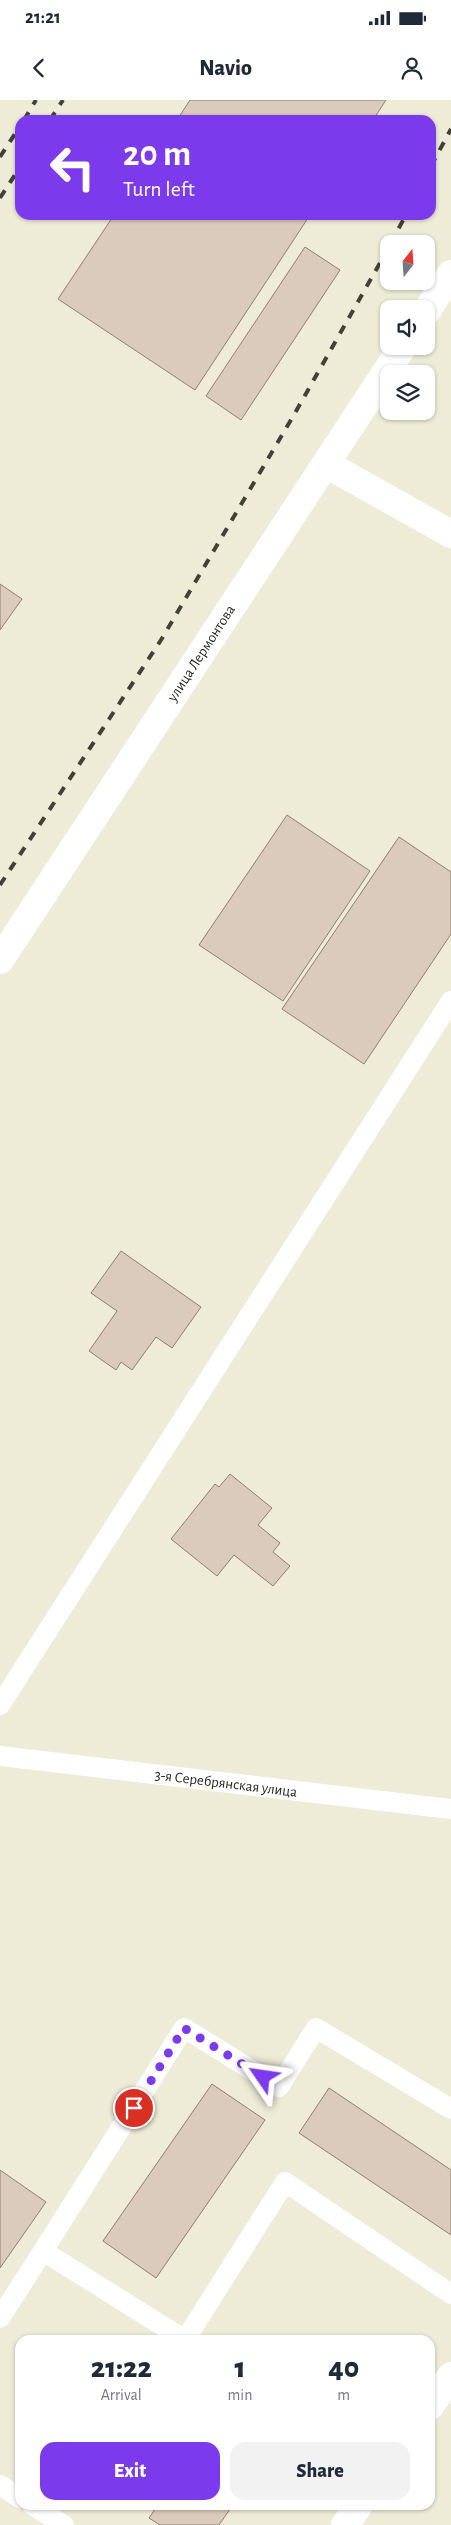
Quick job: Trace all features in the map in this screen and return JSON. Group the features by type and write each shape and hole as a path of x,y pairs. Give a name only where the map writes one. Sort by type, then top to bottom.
{"street":[{"path":"434,300 451,274"},
{"name":"улица Лермонтова","path":"0,960 397,355"},
{"path":"326,464 451,534"},
{"path":"435,2399 451,2376"},
{"path":"345,2525 356,2510"}],"lane":[{"path":"0,1706 451,1001"},
{"name":"3-я Серебрянская улица","path":"0,1756 451,1809"},
{"path":"0,2318 184,2028 279,2086 316,2028 451,2109"},
{"path":"188,2335 285,2182 451,2294"},
{"path":"43,2251 177,2335"},
{"path":"0,2486 15,2495"},
{"path":"40,2510 64,2525"}],"building":[{"path":"190,100 386,100 376,115 180,115"},
{"path":"111,220 307,220 195,390 58,299"},
{"path":"305,247 340,270 241,420 206,396"},
{"path":"0,584 22,599 0,630"},
{"path":"287,815 370,871 283,1001 199,945"},
{"path":"399,837 451,872 451,934 364,1064 282,1009"},
{"path":"121,1251 201,1307 172,1348 156,1337 132,1370 121,1362 116,1370 89,1351 117,1311 91,1293"},
{"path":"230,1474 272,1508 258,1525 280,1543 273,1552 290,1566 273,1586 234,1555 217,1576 171,1539 215,1484 219,1487"},
{"path":"212,2084 265,2120 156,2278 103,2241"},
{"path":"329,2088 451,2170 451,2235 299,2133"},
{"path":"0,2170 46,2202 0,2268"},
{"path":"155,2510 229,2510 219,2525 160,2525 149,2518"}],"railway":[{"path":"27,115 36,100"},
{"path":"53,115 63,100"},
{"path":"436,157 451,129"},
{"path":"0,157 15,134"},
{"path":"0,198 15,175"},
{"path":"395,235 403,220"},
{"path":"0,885 161,640 295,413 380,263"}],"route":[{"path":"134,2108 184,2028 263,2077"}]}
